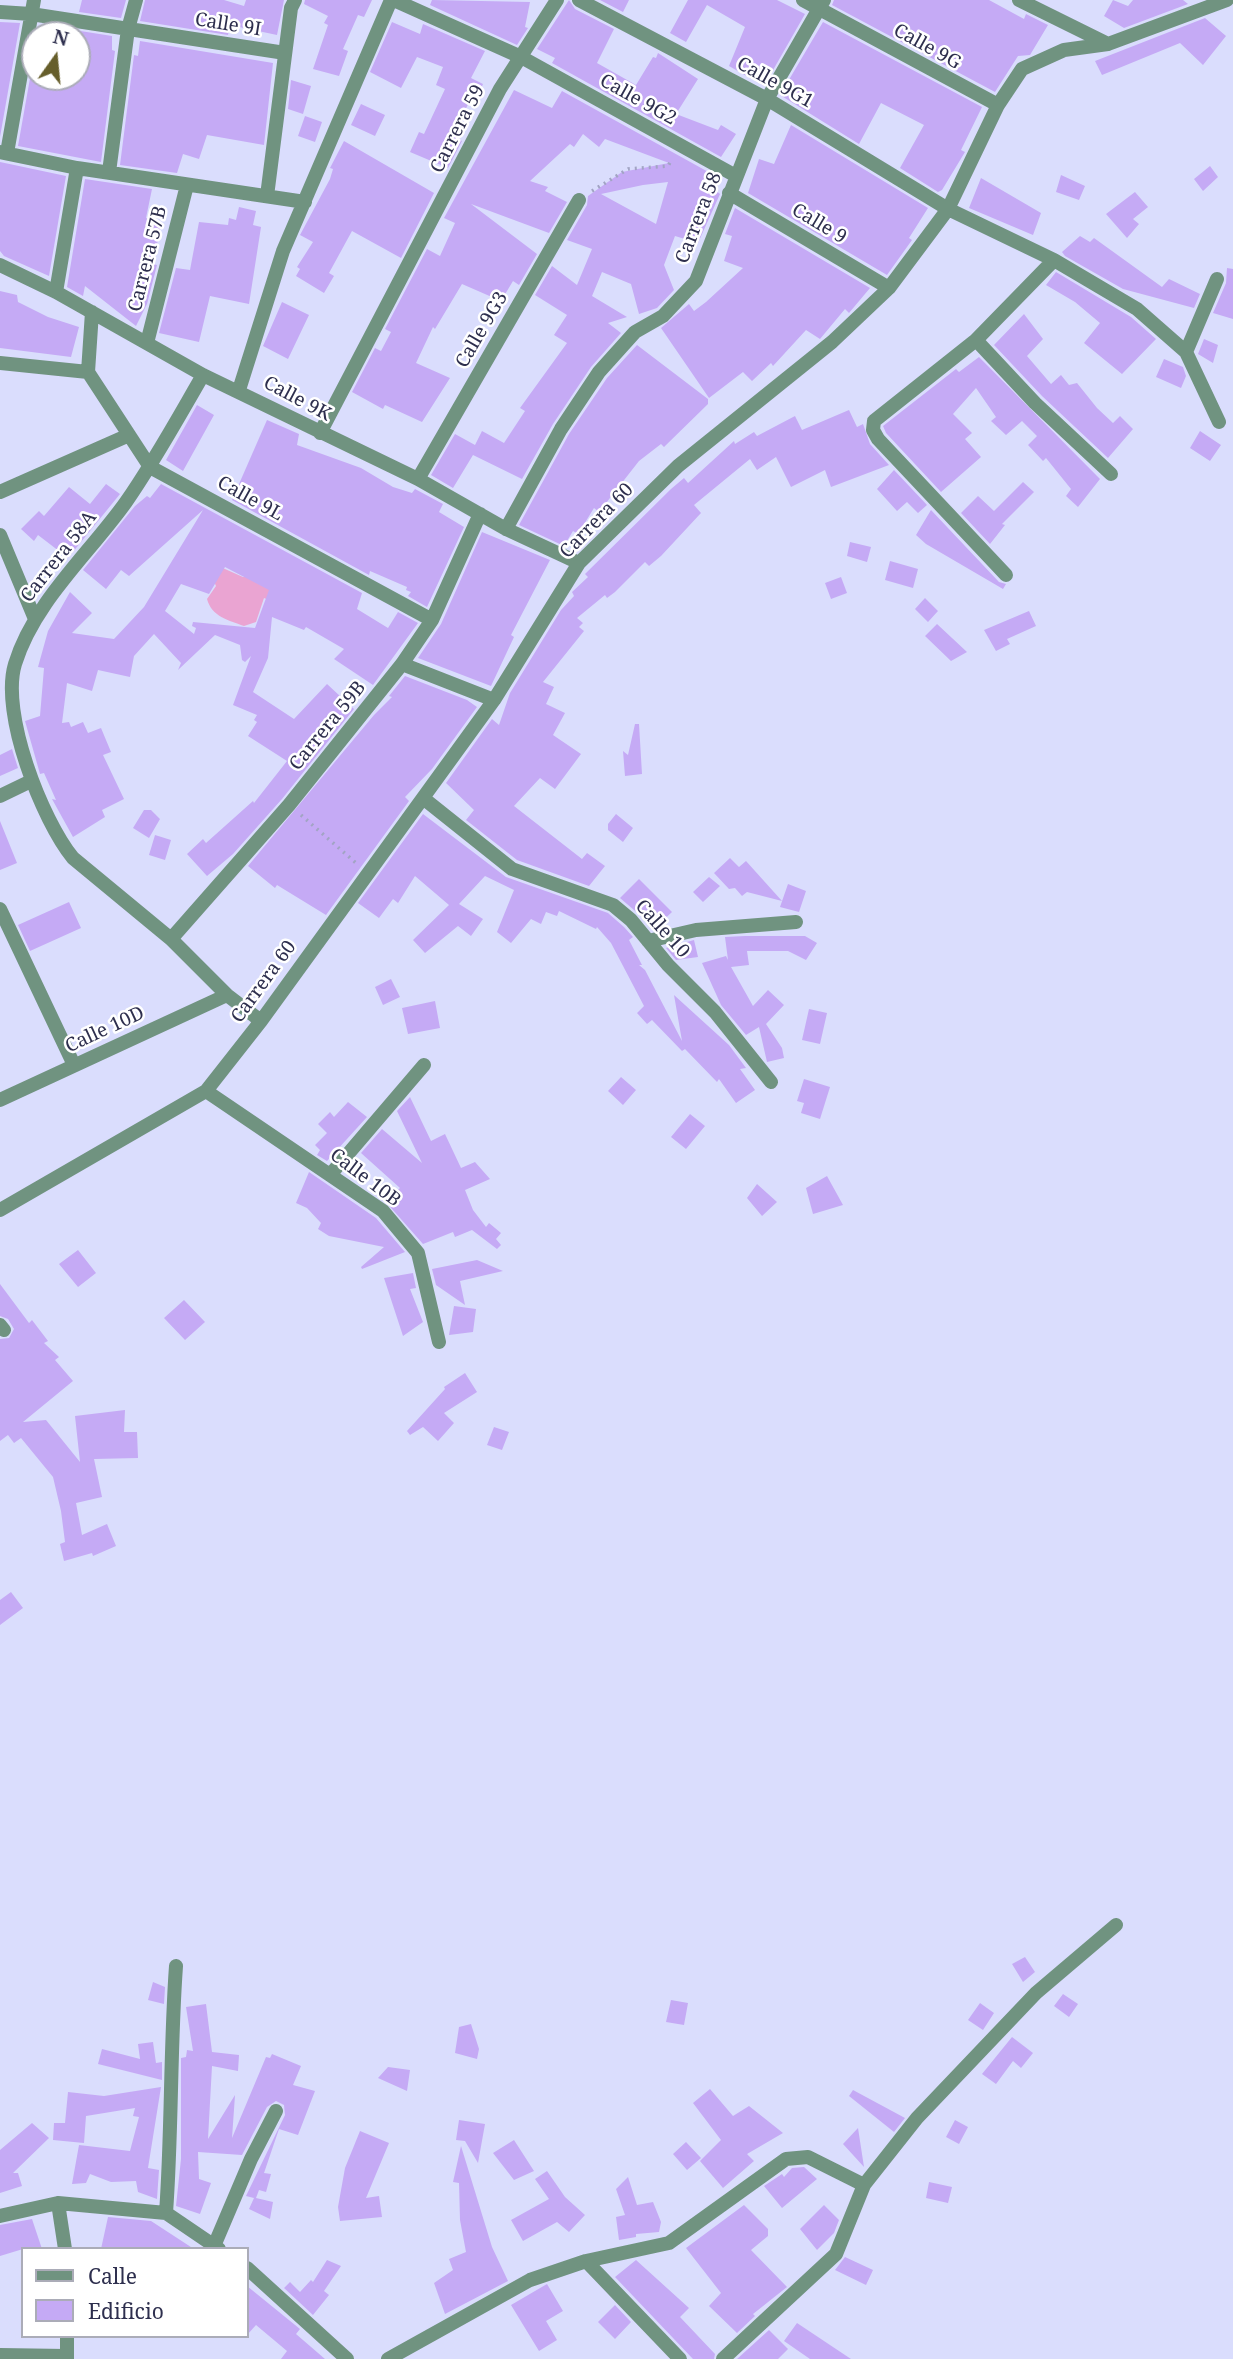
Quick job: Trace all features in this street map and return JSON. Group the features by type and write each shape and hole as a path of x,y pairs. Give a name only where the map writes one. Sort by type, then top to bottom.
{"street":[{"path":"109,172 128,29 136,0"},
{"path":"267,197 285,53 295,0"},
{"path":"239,390 283,251 392,0"},
{"name":"Calle 9G2","path":"392,0 521,57 736,176"},
{"name":"Carrera 59","path":"320,433 500,89 557,0"},
{"name":"Calle 9G1","path":"579,0 767,99 948,209 1054,260 1137,309 1185,352"},
{"name":"Calle 9G","path":"803,0 822,4 998,105"},
{"path":"1019,0 1108,44"},
{"name":"Carrera 60","path":"0,1210 206,1091 261,1021 494,700 579,563 678,466 832,342 889,288 948,209 998,105 1022,69 1064,50 1108,44 1226,3"},
{"name":"Carrera 58","path":"506,529 561,429 599,372 635,332 663,316 696,281 767,99 822,4"},
{"path":"4,152 33,7"},
{"name":"Calle 9I","path":"0,12 33,7 128,29 285,53"},
{"name":"Carrera 57B","path":"4,152 77,168 305,202"},
{"path":"56,292 77,168"},
{"name":"Carrera 57B","path":"147,343 187,185"},
{"name":"Calle 9","path":"729,193 889,288"},
{"name":"Calle 9G3","path":"418,479 579,200"},
{"path":"1006,575 873,430 874,421 976,340 1054,260"},
{"name":"Calle 9K","path":"0,265 56,292 203,375 239,390 320,433 418,479 506,529 579,563"},
{"path":"1217,279 1185,352 1219,422"},
{"path":"0,363 88,372 92,312"},
{"path":"976,340 1035,403 1111,474"},
{"name":"Calle 9L","path":"88,372 150,467 432,620"},
{"name":"Carrera 58A","path":"203,375 150,467 35,619 14,666 14,721 32,781 61,843 73,858 171,939 227,995 261,1021"},
{"path":"0,492 130,435"},
{"name":"Carrera 59B","path":"171,939 289,805 402,664 432,620 480,513"},
{"path":"0,535 35,619"},
{"path":"402,664 494,700"},
{"path":"0,796 32,781"},
{"name":"Calle 10","path":"423,798 512,869 613,905 631,919 648,941 715,1012 771,1082"},
{"path":"0,909 74,1065"},
{"path":"648,941 696,930 796,922"},
{"name":"Calle 10D","path":"0,1100 227,995"},
{"path":"330,1175 424,1065"},
{"name":"Calle 10B","path":"206,1091 383,1211 418,1253 439,1342"},
{"path":"723,2359 836,2253 864,2185 917,2118 1036,1993 1116,1925"},
{"path":"166,2213 173,2119 170,2056 176,1966"},
{"path":"0,2216 58,2203 166,2213 217,2247 251,2159 276,2111"},
{"path":"388,2359 530,2280 586,2261 669,2243 786,2159 808,2157 864,2185"},
{"path":"58,2203 65,2247"},
{"path":"586,2261 680,2359"},
{"path":"248,2269 346,2359"},
{"path":"0,2355 66,2357 67,2338"}],"path":[{"path":"579,200 628,169 668,166 680,145"},
{"path":"289,805 367,872"}],"shaded area":[{"path":"216,565 243,577 276,574 287,608 264,598 256,622 244,626 221,617 209,605 207,599 216,586 213,579"}],"building":[{"path":"82,0 126,0 121,18 79,12"},
{"path":"145,0 224,0 244,6 246,0 284,0 277,35 230,25 228,35 140,21"},
{"path":"305,0 372,0 364,17 358,15 343,49 348,51 339,76 313,69 328,25 324,23 328,16 304,4"},
{"path":"432,0 530,2 525,27 528,28 517,45 430,5"},
{"path":"569,0 575,9 614,29 597,63 636,85 658,53 698,79 676,114 718,130 721,125 736,134 721,157 552,63 555,58 537,49"},
{"path":"600,0 629,0 623,12"},
{"path":"688,0 777,0 805,14 764,86 729,66 745,27 707,5 686,42 670,33"},
{"path":"834,0 989,0 1024,19 1026,14 1048,25 1030,55 1018,56 995,92 832,5"},
{"path":"1113,0 1128,6 1133,0 1183,0 1188,4 1124,28 1104,16"},
{"path":"1205,18 1226,36 1203,65 1180,43 1102,75 1095,61"},
{"path":"0,22 20,23 0,137"},
{"path":"392,22 420,34 423,24 485,51 471,78 483,84 475,102 470,100 453,136 462,141 448,168 410,152 419,132 424,134 445,89 436,85 443,67 417,57 401,88 370,72"},
{"path":"823,22 982,107 961,150 965,152 942,190 938,192 900,168 924,125 881,103 859,144 780,95"},
{"path":"91,33 112,36 112,50 115,51 101,162 18,146 28,91 91,91"},
{"path":"140,41 273,63 264,145 207,135 199,159 183,154 177,173 120,165 134,55 138,56"},
{"path":"291,80 311,86 303,114 288,109"},
{"path":"514,90 552,108 562,91 721,179 715,190 720,194 698,243 675,236 664,265 674,290 657,308 639,314 631,284 602,272 592,296 627,317 608,323 621,333 591,367 553,424 522,479 473,455 453,488 431,475 455,434 475,445 482,431 504,443 525,411 520,408 567,343 554,335 567,315 535,295 552,266 577,285 592,249 567,240 587,205 588,196 622,172 669,163 605,139 599,147 583,134 574,147 570,144 530,181 548,187 545,191 567,202 549,233 471,204 537,254 519,285 513,281 501,301 462,284 435,329 433,327 416,363 450,378 422,422 385,405 383,409 352,392 375,348 381,351 391,332 385,329 427,249 440,256 455,223 444,218","holes":["668,182 656,224 601,194"]},
{"path":"361,104 385,115 375,136 351,125"},
{"path":"305,116 322,122 315,142 298,136"},
{"path":"791,125 928,208 909,238 912,240 887,275 748,193 759,159 774,164"},
{"path":"344,141 434,193 401,258 352,231 329,273 334,276 324,293 296,276 300,269 297,267 313,242 300,235 330,179 333,169 330,168"},
{"path":"0,162 66,176 49,276 4,256 0,251"},
{"path":"1210,166 1218,177 1203,191 1194,179"},
{"path":"1061,175 1085,186 1079,200 1056,192"},
{"path":"981,178 1041,213 1033,235 969,208"},
{"path":"85,179 152,189 146,218 161,225 153,264 157,265 147,304 136,326 85,286 83,296 67,287"},
{"path":"1135,192 1148,207 1133,219 1139,224 1127,238 1106,214"},
{"path":"239,207 256,211 253,225 261,227 249,304 210,296 199,342 159,333 176,268 190,270 199,222 228,225 229,218 236,220"},
{"path":"735,208 870,288 849,313 845,309 820,339 806,330 773,366 771,363 752,381 743,372 709,398 661,328 689,304 694,311 743,268 724,261 732,236 725,234"},
{"path":"1080,236 1090,242 1094,238 1162,287 1169,279 1200,294 1194,308 1123,289 1065,256 1062,252"},
{"path":"1227,268 1233,269 1233,319 1213,313 1226,283"},
{"path":"1056,272 1131,317 1156,339 1122,374 1084,343 1100,323 1075,302 1046,285"},
{"path":"0,291 17,295 18,302 48,317 79,327 71,357 0,348"},
{"path":"282,302 309,315 288,359 263,346"},
{"path":"1024,314 1043,339 1027,356 1051,384 1061,375 1069,385 1077,383 1113,423 1120,416 1133,429 1108,458 1042,396 994,345"},
{"path":"1204,339 1218,345 1213,363 1198,354"},
{"path":"637,345 708,399 708,404 664,447 661,444 639,461 599,512 594,508 578,534 573,531 564,546 519,525 569,434 607,378"},
{"path":"979,357 1100,479 1078,507 1066,496 1071,489 1046,458 1043,461 1028,445 1037,436 1022,421 1006,435 991,421 996,417 976,388 953,414 972,433 965,439 981,457 941,492 886,433 883,426 956,369 959,372"},
{"path":"1164,359 1183,367 1186,376 1181,388 1156,377"},
{"path":"197,405 214,415 183,471 166,460"},
{"path":"849,410 857,427 863,424 870,444 889,465 831,487 825,470 791,487 776,457 757,470 750,459 694,505 701,513 661,556 649,566 645,562 615,592 607,598 605,595 577,618 583,623 579,627 584,631 543,682 554,687 546,704 565,713 553,735 581,754 555,789 540,778 514,806 582,859 587,853 605,866 589,886 517,860 466,820 474,810 446,783 492,719 499,725 510,693 561,610 574,596 572,592 588,577 585,574 671,489 684,478 688,483 734,441 735,444 754,432 757,436 795,416 802,430"},
{"path":"267,420 299,434 297,445 361,468 393,487 412,493 415,489 443,504 439,512 464,527 427,607 408,596 411,592 406,590 407,587 370,571 369,575 232,500"},
{"path":"1200,431 1221,445 1210,461 1190,448"},
{"path":"894,470 927,505 918,513 907,502 897,511 877,489"},
{"path":"1023,482 1034,492 1002,524 1005,525 990,544 961,513 978,496 994,511"},
{"path":"106,484 120,494 68,558 38,535 34,541 21,529 39,511 44,516 69,487 90,504"},
{"path":"161,484 362,593 357,609 388,628 398,612 418,623 373,685 334,659 344,649 306,627 304,630 272,617 268,658 253,692 294,719 327,684 354,709 282,799 233,854 207,876 187,854 203,839 206,843 253,801 254,803 287,761 248,736 257,722 254,720 257,715 233,705 251,656 245,662 242,660 240,645 215,635 178,670 181,663 154,634 134,656 130,677 98,670 92,691 67,683 62,723 69,722 71,727 83,722 88,733 101,728 111,752 103,755 124,799 102,810 105,817 73,837 52,799 56,800 44,773 40,774 25,721 40,716 44,668 38,667 48,631 70,592 92,613 72,633 114,639 144,607 203,510 129,576 121,570 106,589 83,570 135,506 147,496 150,498","holes":["225,567 269,590 255,628 193,622 192,626 196,628 194,634 165,611 181,584 209,594"]},
{"path":"931,510 999,582 1006,584 1003,589 926,544 916,535"},
{"path":"482,532 550,560 511,635 514,637 491,686 418,658 441,624"},
{"path":"850,542 871,547 867,562 847,556"},
{"path":"890,561 918,569 913,588 885,580"},
{"path":"841,577 847,593 831,599 825,583"},
{"path":"925,598 938,611 928,622 915,609"},
{"path":"1029,611 1036,626 1007,639 1010,644 996,651 984,630"},
{"path":"937,624 967,652 951,661 925,636"},
{"path":"405,676 467,700 477,707 432,769 405,797 409,801 326,915 277,885 275,888 248,866 392,697 389,696"},
{"path":"635,724 639,724 642,774 625,776 623,751 628,755"},
{"path":"12,749 18,768 0,776 0,755"},
{"path":"144,810 151,810 160,819 149,838 133,828"},
{"path":"423,814 506,877 608,913 633,937 629,940 642,965 639,965 645,970 682,1041 674,995 729,1045 746,1068 740,1069 755,1090 736,1103 719,1079 717,1082 652,1020 647,1024 637,1013 644,1006 611,943 597,927 596,929 559,911 557,916 546,912 541,924 531,919 511,943 497,932 514,890 485,876 459,904 483,919 471,936 458,926 425,953 413,940 449,905 415,876 398,903 393,899 379,918 358,903"},
{"path":"616,814 633,828 623,842 608,830 608,824"},
{"path":"0,821 17,863 0,870"},
{"path":"155,835 171,840 165,860 149,855"},
{"path":"730,858 739,867 746,861 782,901 747,892 742,896 735,888 729,889 714,873"},
{"path":"709,877 720,886 703,902 693,892"},
{"path":"639,879 672,912 655,928 620,898"},
{"path":"788,884 806,891 799,912 780,907"},
{"path":"69,902 81,928 30,951 18,925"},
{"path":"805,936 817,943 806,960 788,951 747,951 749,965 731,967 753,1006 768,990 784,1005 766,1024 782,1048 784,1058 767,1062 759,1027 746,1035 721,1005 702,963 726,956 728,960 725,937"},
{"path":"694,940 698,957 676,960 666,948"},
{"path":"391,979 400,997 383,1005 375,987"},
{"path":"435,1001 440,1028 408,1034 402,1008"},
{"path":"809,1009 827,1013 820,1044 802,1040"},
{"path":"621,1077 636,1090 623,1105 608,1091"},
{"path":"804,1079 830,1087 820,1119 801,1113 804,1103 797,1101"},
{"path":"410,1097 431,1141 445,1134 461,1168 475,1162 490,1179 465,1190 473,1210 486,1227 489,1223 501,1233 496,1239 501,1245 497,1249 472,1230 455,1237 453,1232 423,1244 385,1201 400,1188 361,1153 382,1129 422,1163 397,1111"},
{"path":"348,1102 367,1117 327,1161 317,1155 320,1150 315,1145 327,1133 318,1124 330,1112 334,1117"},
{"path":"690,1114 705,1126 686,1149 671,1137"},
{"path":"309,1172 376,1218 405,1252 362,1269 361,1267 384,1247 329,1236 318,1229 321,1223 307,1208 296,1203"},
{"path":"827,1176 843,1205 813,1214 806,1188"},
{"path":"757,1184 777,1202 762,1216 747,1198"},
{"path":"78,1250 96,1273 78,1287 59,1264"},
{"path":"477,1260 503,1271 460,1281 465,1305 436,1285 432,1269"},
{"path":"413,1273 416,1288 410,1289 423,1322 403,1336 384,1278"},
{"path":"0,1284 29,1323 32,1320 48,1341 44,1343 59,1357 55,1360 73,1381 23,1422 46,1420 80,1462 75,1416 125,1410 124,1432 137,1432 138,1458 94,1459 102,1497 76,1503 82,1535 107,1524 116,1546 93,1556 92,1553 64,1561 60,1544 65,1542 61,1511 53,1477 21,1438 14,1443 8,1435 0,1441 0,1339 9,1338 14,1329 8,1319 0,1316"},
{"path":"184,1300 205,1322 185,1340 164,1318"},
{"path":"454,1306 476,1309 473,1332 449,1335"},
{"path":"465,1373 477,1392 444,1413 454,1423 438,1441 423,1427 410,1435 407,1431 444,1387"},
{"path":"494,1427 509,1432 502,1450 487,1445"},
{"path":"11,1592 23,1608 0,1625 0,1600"},
{"path":"1025,1957 1035,1972 1023,1982 1012,1964"},
{"path":"153,1982 165,1987 164,2004 148,2000"},
{"path":"1063,1994 1078,2004 1069,2017 1054,2006"},
{"path":"671,2000 688,2003 684,2025 666,2022"},
{"path":"980,2003 994,2013 983,2030 968,2020"},
{"path":"206,2004 212,2052 239,2055 238,2071 212,2066 208,2139 235,2095 232,2138 266,2057 270,2058 272,2054 301,2066 293,2085 315,2091 298,2135 279,2129 264,2173 271,2174 266,2192 259,2190 256,2198 273,2202 270,2219 249,2209 254,2198 246,2196 285,2115 284,2105 276,2101 267,2107 242,2155 198,2152 199,2179 211,2183 200,2214 176,2206 181,2159 181,2058 186,2057 187,2050 193,2051 186,2007"},
{"path":"471,2024 479,2049 477,2059 455,2053 459,2027"},
{"path":"1012,2037 1033,2053 1021,2068 1013,2061 996,2084 982,2074"},
{"path":"153,2042 156,2063 162,2062 162,2080 98,2064 102,2049 140,2059 138,2044"},
{"path":"388,2067 410,2070 407,2091 378,2078"},
{"path":"161,2087 148,2168 159,2170 157,2199 138,2192 136,2181 111,2182 90,2174 86,2183 72,2184 79,2145 130,2151 139,2117 133,2116 135,2108 86,2116 84,2143 53,2140 54,2123 65,2123 68,2092 104,2096"},
{"path":"710,2089 733,2116 749,2106 783,2133 747,2154 754,2161 723,2188 700,2161 721,2140 693,2103"},
{"path":"853,2090 905,2118 894,2132 849,2096"},
{"path":"459,2120 485,2124 478,2163 465,2141 456,2140"},
{"path":"955,2120 968,2127 959,2144 946,2137"},
{"path":"32,2123 49,2138 13,2173 18,2173 22,2186 0,2193 0,2150"},
{"path":"858,2128 864,2167 843,2144"},
{"path":"360,2131 389,2143 366,2198 379,2196 382,2217 340,2221 338,2207 345,2168"},
{"path":"514,2140 534,2171 514,2180 493,2153"},
{"path":"686,2142 701,2158 687,2170 673,2154"},
{"path":"461,2146 492,2247 508,2281 445,2314 434,2283 453,2270 449,2259 466,2252 460,2220 459,2183 453,2182"},
{"path":"804,2167 817,2179 782,2208 764,2186 782,2174 784,2177 792,2168"},
{"path":"547,2171 565,2197 585,2215 569,2232 557,2222 523,2241 511,2220 549,2199 535,2179"},
{"path":"628,2177 637,2205 653,2202 661,2222 659,2232 636,2234 636,2237 619,2240 616,2217 625,2215 616,2189"},
{"path":"929,2182 952,2187 948,2203 926,2198"},
{"path":"744,2205 768,2229 768,2236 751,2250 787,2287 753,2314 755,2316 737,2333 709,2306 721,2293 686,2248"},
{"path":"824,2205 839,2220 834,2233 817,2250 800,2229"},
{"path":"108,2217 151,2221 191,2247 101,2247"},
{"path":"32,2219 41,2247 21,2247 21,2250 0,2256 0,2225"},
{"path":"845,2257 873,2270 866,2285 835,2270"},
{"path":"327,2260 341,2266 324,2291 329,2295 313,2315 284,2288 290,2282 300,2292 311,2280 313,2282"},
{"path":"636,2260 689,2308 680,2317 715,2354 714,2359 693,2359 615,2277"},
{"path":"547,2284 563,2311 546,2321 557,2340 539,2351 511,2305"},
{"path":"248,2287 300,2329 296,2334 325,2359 281,2359 287,2351 256,2325 248,2334"},
{"path":"615,2305 631,2322 615,2339 598,2322"},
{"path":"797,2323 851,2359 810,2359 784,2341"},
{"path":"769,2330 788,2349 778,2359 737,2359"}]}
